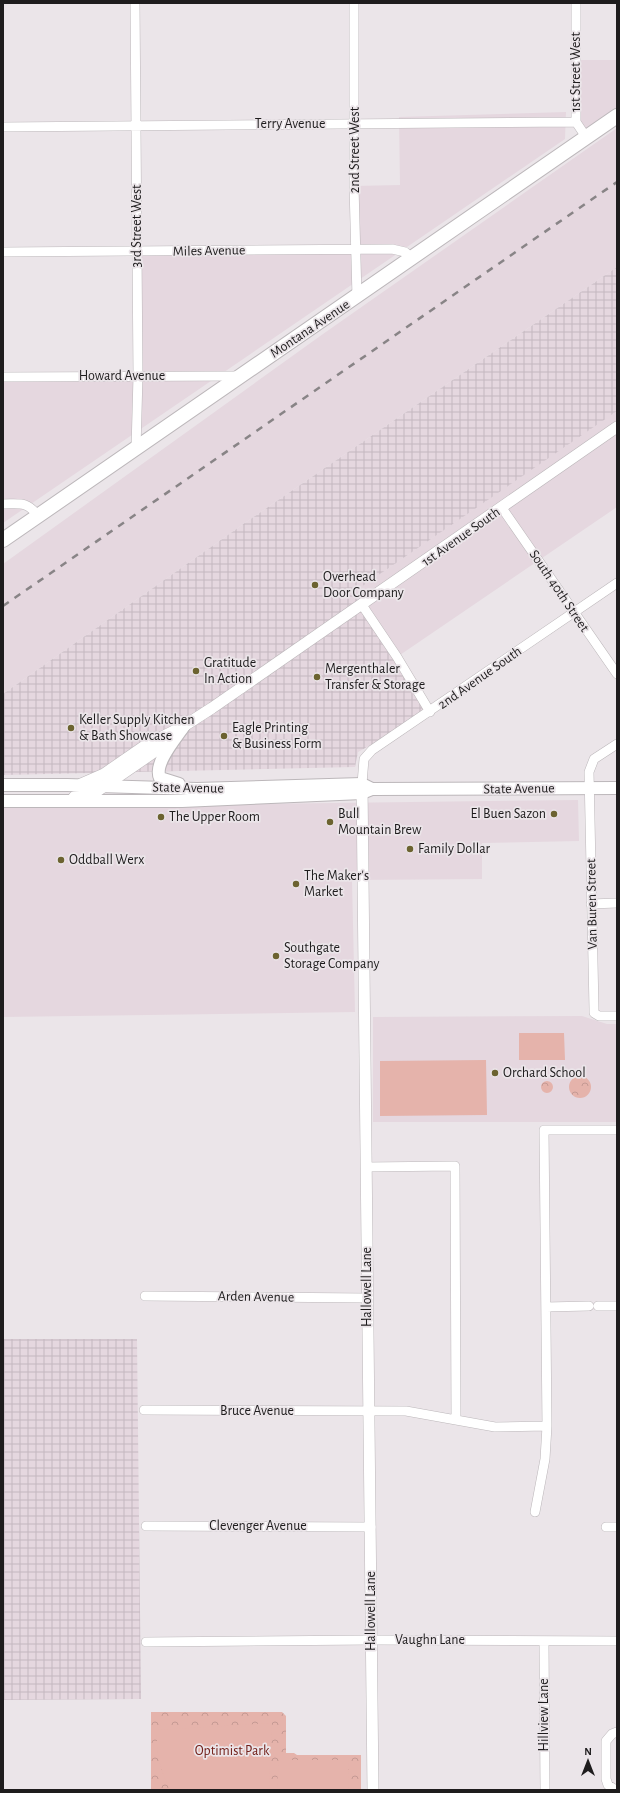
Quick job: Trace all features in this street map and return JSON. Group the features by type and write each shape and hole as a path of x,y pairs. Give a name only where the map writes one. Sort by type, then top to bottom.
{"main road":[{"name":"Montana Avenue","path":"3,540 617,116"},
{"path":"184,726 161,761 159,766 159,775 160,778 166,781 197,789"},
{"name":"State Avenue","path":"3,785 75,785 197,789 617,788"},
{"name":"State Avenue","path":"3,800 182,801 365,789"}],"street":[{"name":"3rd Street West","path":"135,3 138,376 136,448"},
{"name":"2nd Street West","path":"354,3 354,124 357,297"},
{"name":"1st Street West","path":"576,3 576,122 586,137"},
{"name":"Terry Avenue","path":"3,127 576,122"},
{"name":"Miles Avenue","path":"3,252 356,249 399,250 405,252 412,258"},
{"name":"Howard Avenue","path":"3,377 242,376"},
{"name":"1st Avenue South","path":"3,800 86,796 106,786 157,750 184,726 362,605 617,427"},
{"path":"3,504 26,504 33,509 38,516"},
{"name":"South 40th Street","path":"502,508 573,613 617,674"},
{"name":"2nd Avenue South","path":"365,789 364,759 372,750 430,712 617,583"},
{"path":"362,605 397,657 430,712"},
{"name":"1st Avenue South","path":"75,785 92,780 104,774 146,745 184,726"},
{"name":"Van Buren Street","path":"617,744 594,759 589,772 594,1013 599,1016 617,1016"},
{"name":"Hallowell Lane","path":"365,789 367,1298 371,1527 373,1790"},
{"path":"591,904 617,903"},
{"path":"535,1512 545,1460 547,1426 544,1130 617,1130"},
{"path":"366,1167 455,1166 456,1420"},
{"name":"Arden Avenue","path":"145,1296 367,1298"},
{"path":"546,1307 617,1306"},
{"name":"Bruce Avenue","path":"144,1410 406,1411 495,1427 547,1426"},
{"name":"Clevenger Avenue","path":"146,1526 371,1527"},
{"path":"606,1527 617,1527"},
{"name":"Vaughn Lane","path":"146,1642 371,1640 617,1641"},
{"name":"Hillview Lane","path":"544,1641 544,1790"},
{"path":"616,1790 608,1785 606,1780 606,1741 612,1734 617,1732"}],"shaded area":[{"path":"576,60 617,60 617,116 586,137 576,122"},
{"path":"566,112 565,139 3,523 3,377 138,376 137,252 355,249 354,186 400,185 399,117"},
{"path":"617,128 617,267 242,525 3,694 3,564 323,334"},
{"path":"617,267 617,411 354,592 397,657 430,712 358,752 355,767 3,775 3,694 242,525"},
{"path":"617,410 617,507 397,657 354,592"},
{"path":"578,800 579,841 482,843 482,879 352,880 355,1012 3,1017 3,807"},
{"name":"Orchard School","path":"582,1016 607,1024 617,1024 617,1122 373,1122 373,1017"},
{"path":"3,1339 137,1339 141,1699 3,1700"}],"green space":[{"path":"519,1033 564,1033 565,1060 519,1060"},
{"path":"486,1060 487,1115 380,1116 380,1061"},
{"path":"580,1076 584,1077 590,1083 590,1091 584,1097 580,1098 576,1097 570,1091 569,1087 570,1083 576,1077"},
{"path":"545,1081 549,1081 553,1087 549,1093 545,1093 541,1089 541,1085"},
{"name":"Optimist Park","path":"151,1712 282,1712 286,1716 286,1753 294,1753 297,1755 361,1755 361,1790 151,1790"},
{"path":"272,1723 269,1790 170,1790 159,1761 157,1730"},
{"path":"279,1760 348,1760 349,1790 280,1790 277,1785"}],"railway":[{"path":"3,606 617,182"}],"place":[{"name":"Overhead Door Company","path":"315,585"},
{"name":"Gratitude In Action","path":"196,671"},
{"name":"Mergenthaler Transfer & Storage","path":"317,677"},
{"name":"Keller Supply Kitchen & Bath Showcase","path":"71,728"},
{"name":"Eagle Printing & Business Form","path":"224,736"},
{"name":"El Buen Sazon","path":"554,814"},
{"name":"The Upper Room","path":"161,817"},
{"name":"Bull Mountain Brew","path":"330,822"},
{"name":"Family Dollar","path":"410,849"},
{"name":"Oddball Werx","path":"61,860"},
{"name":"The Maker's Market","path":"296,884"},
{"name":"Southgate Storage Company","path":"276,956"},
{"name":"Orchard School","path":"495,1073"}]}
